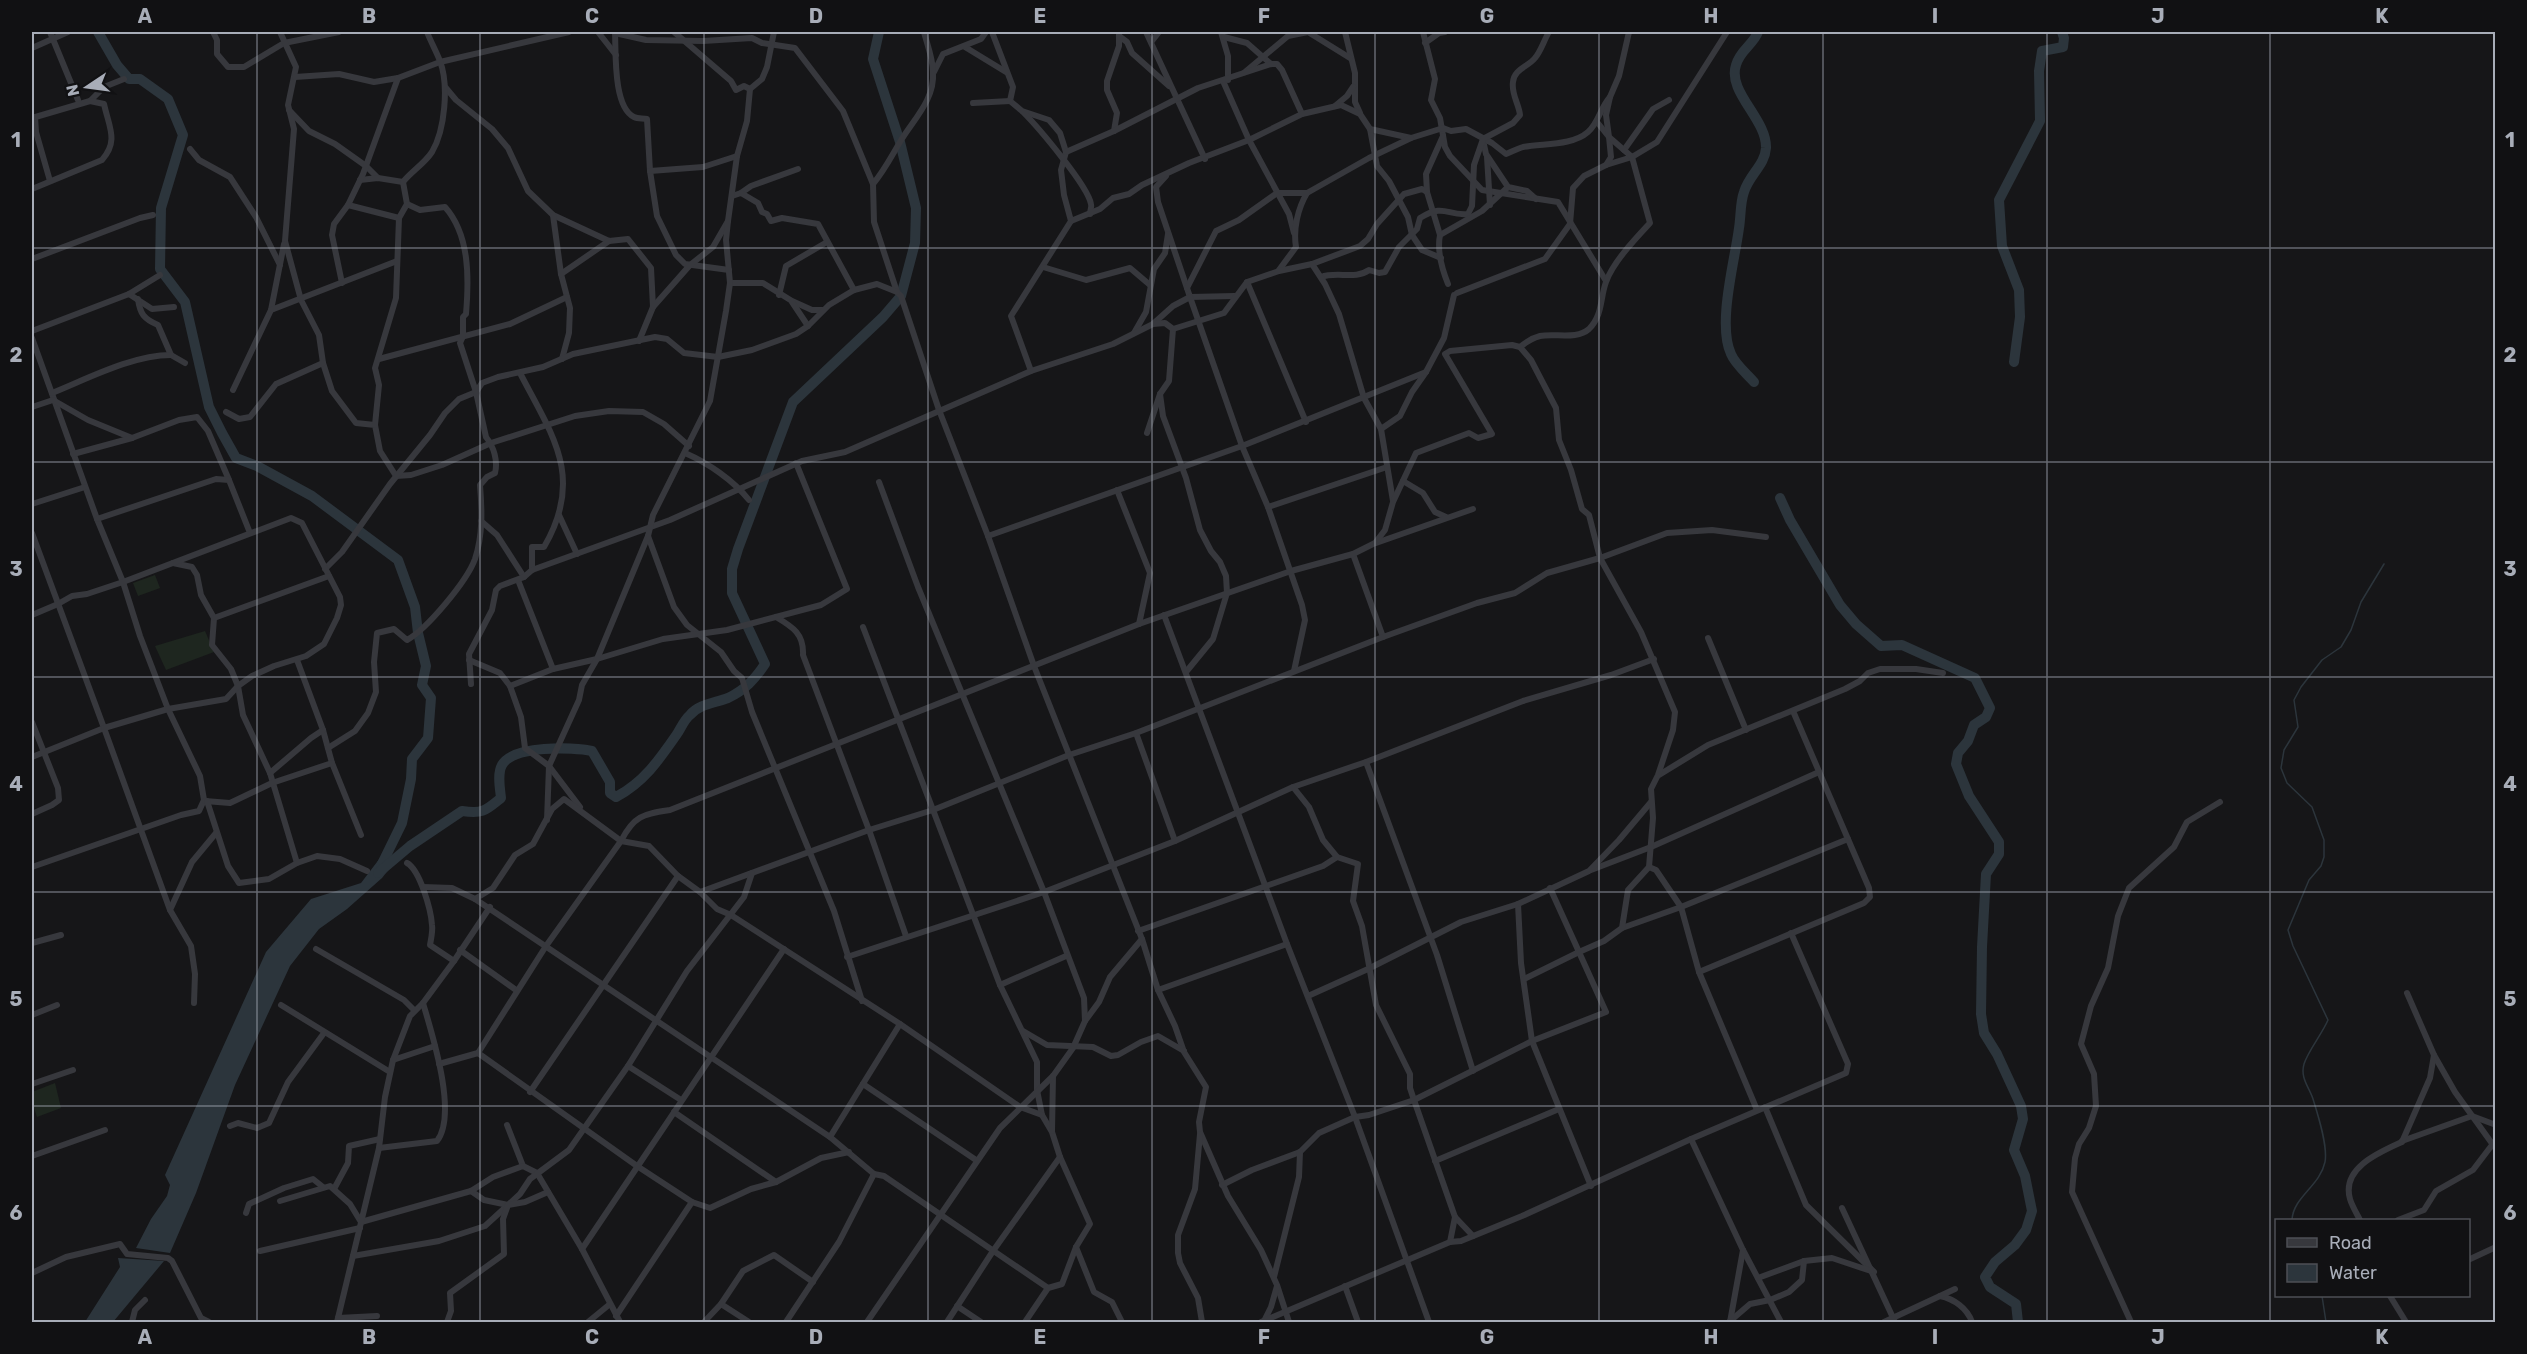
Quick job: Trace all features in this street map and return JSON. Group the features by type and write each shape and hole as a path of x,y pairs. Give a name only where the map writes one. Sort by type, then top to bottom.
{"street":[{"path":"50,32 78,100"},
{"path":"32,48 68,32"},
{"path":"213,32 217,40 218,54 228,67 244,67 284,43 339,32"},
{"path":"233,390 271,310 285,241 294,129 289,110 295,77 293,57 280,32"},
{"path":"403,182 432,152 438,138 446,88 440,62 427,32"},
{"path":"295,77 339,74 374,82 398,78 440,62 568,32"},
{"path":"598,32 616,55"},
{"path":"729,270 685,264 676,255 657,216 650,171 648,119 636,118 625,107 620,97 615,32 646,40 703,41 752,38 762,43 795,48 843,111 873,184 874,222 897,292"},
{"path":"674,32 731,81 736,90 744,86 750,89"},
{"path":"547,820 549,766 648,536 653,515 710,401 730,283 726,240 737,156 747,121 750,89 762,79 767,67 774,32"},
{"path":"873,184 888,166 930,94 933,72 924,32"},
{"path":"933,72 943,54 981,39 986,32"},
{"path":"992,32 1013,87 1010,101"},
{"path":"1146,32 1204,159"},
{"path":"1152,41 1159,32"},
{"path":"1241,75 1288,36 1308,32 1350,58"},
{"path":"1345,32 1355,73 1353,86 1355,102 1370,129 1377,166 1389,181 1408,217 1412,235 1422,250 1441,258"},
{"path":"1423,32 1435,79 1431,100 1443,132 1447,152 1482,190 1489,193 1558,202 1606,281"},
{"path":"1425,43 1439,33 1445,32"},
{"path":"1321,277 1329,273 1362,274 1369,270 1385,272 1399,248 1412,235 1420,218 1433,211 1446,209 1468,214 1472,206 1474,165 1483,139 1513,123 1520,115 1519,103 1513,93 1513,81 1517,72 1535,59 1549,32"},
{"path":"1606,165 1611,158 1606,115 1610,97 1619,76 1629,32"},
{"path":"1381,429 1400,416 1412,392 1426,372 1444,338 1456,294 1545,259 1570,224 1573,188 1584,176 1606,165 1632,157 1657,142 1726,32"},
{"path":"1119,34 1127,42 1132,53 1172,88"},
{"path":"1114,131 1117,113 1107,90 1107,81 1119,46 1119,34"},
{"path":"1222,34 1247,43 1270,64"},
{"path":"1222,34 1228,56 1226,80 1249,140 1289,214 1295,236 1296,247 1279,271"},
{"path":"965,46 1006,72"},
{"path":"1066,152 1114,131 1198,88 1270,64 1277,64 1282,70 1302,114"},
{"path":"51,181 33,118 90,101 104,87 124,78"},
{"path":"342,283 332,235 334,224 348,205 360,180 398,78"},
{"path":"1335,106 1347,96 1353,86"},
{"path":"446,88 456,100 492,129 508,148 528,191 553,215 609,241"},
{"path":"1187,288 1216,231 1239,220 1277,193 1307,193 1374,155 1412,138 1443,132 1466,129 1506,154 1522,148 1571,141 1586,134 1598,122 1603,104 1610,97"},
{"path":"1624,150 1653,110 1669,100"},
{"path":"32,189 102,160 110,152 112,143 104,104 90,101"},
{"path":"973,103 1010,101 1022,111 1063,162 1073,170 1091,204 1090,214"},
{"path":"1031,371 1011,316 1043,267 1049,252 1071,221 1090,214 1113,198 1129,194 1142,185 1189,163 1249,140 1302,114 1335,106 1347,107 1360,114"},
{"path":"289,110 309,130 335,144 366,166 378,178"},
{"path":"1022,111 1045,118 1055,124 1064,143 1066,152 1061,170 1064,195 1071,221"},
{"path":"1520,347 1530,339 1541,336 1580,335 1588,329 1599,316 1606,281 1632,242 1650,223 1632,157 1609,137 1598,122"},
{"path":"1370,129 1412,138"},
{"path":"1443,132 1426,174 1426,192 1440,235 1441,258 1448,284"},
{"path":"1483,139 1490,205"},
{"path":"190,149 199,159 230,177 256,217 280,265"},
{"path":"1486,154 1508,187 1527,191 1536,199"},
{"path":"650,171 703,167 737,156"},
{"path":"732,196 751,186 798,169"},
{"path":"1168,173 1156,187 1158,202 1197,321 1242,446 1268,507 1291,571 1305,620 1294,671"},
{"path":"360,180 378,178 403,182"},
{"path":"396,476 380,450 375,425 379,385 375,368 396,297 399,218 407,204 403,182"},
{"path":"1440,235 1490,205 1508,187"},
{"path":"1173,329 1224,313 1247,282 1279,271 1312,264 1359,246 1368,239 1377,224 1404,194 1422,189 1426,192"},
{"path":"741,193 758,203 762,212 767,214 771,221 782,218 818,224 854,290"},
{"path":"1295,236 1302,202 1307,193"},
{"path":"328,748 355,731 368,712 376,692 374,662 377,633 394,629 406,640 418,633 450,597 474,562 481,521 480,485 487,477 495,473 497,465 491,443 486,437 476,392 461,350 463,317 466,314 469,284 463,242 456,219 445,207 420,210 407,204"},
{"path":"348,205 399,218"},
{"path":"32,259 153,215"},
{"path":"553,215 561,274 570,308 569,333 562,358"},
{"path":"639,341 652,307 690,265 713,247 728,221"},
{"path":"1134,334 1146,312 1154,269 1164,253 1168,231"},
{"path":"561,274 609,241 628,239 651,268 652,307"},
{"path":"285,241 301,300 319,335 323,363 332,391 356,423 375,425"},
{"path":"779,295 786,266 826,242"},
{"path":"271,310 397,261"},
{"path":"1312,264 1339,314 1364,398 1381,429 1393,502"},
{"path":"1043,267 1086,280 1130,268 1150,285"},
{"path":"32,331 129,294 160,275"},
{"path":"1247,282 1306,422"},
{"path":"730,283 763,283 792,301 812,310 823,310"},
{"path":"325,569 342,552 396,476 452,405 476,392 482,383 498,377 543,368 562,358 661,337 684,352 718,357 752,350 796,334 808,326 823,310 854,290 877,284 897,292 901,296 939,410 988,536 1034,666 1142,939 1158,990 1184,1052 1206,1087 1199,1122 1195,1189 1178,1235 1180,1263 1198,1298 1202,1323"},
{"path":"129,294 152,309 174,308"},
{"path":"471,684 469,654 492,610 496,590 532,570 651,527 796,463 846,452 1031,371 1113,344 1153,324 1173,306 1190,297 1235,296"},
{"path":"379,359 510,324 567,297"},
{"path":"138,299 140,310 146,320 158,325 171,355"},
{"path":"792,301 808,326"},
{"path":"1153,324 1165,323 1173,329"},
{"path":"1147,433 1161,394 1169,381 1173,329"},
{"path":"32,338 85,487 123,582 140,636 168,709 200,776 228,866 239,883 269,879 297,863 317,856 340,859 367,871"},
{"path":"1375,543 1385,530 1393,502 1416,453 1461,434 1469,433 1478,438 1492,434 1445,354 1450,351 1512,345 1520,347 1531,360 1556,408 1558,440 1572,470 1582,509 1589,515 1600,558 1654,659 1675,712 1675,720 1658,775 1651,789 1653,818 1649,867 1628,890 1622,928"},
{"path":"32,407 136,360 157,355 171,355 184,363"},
{"path":"226,412 239,419 250,417 276,384 323,363"},
{"path":"988,536 1242,446 1426,372"},
{"path":"520,373 548,424 561,460 564,484 554,530 544,547 532,546 532,570"},
{"path":"1161,394 1163,416 1182,467 1200,530 1226,576 1227,593 1213,639 1186,672"},
{"path":"52,397 88,420 132,438"},
{"path":"396,476 411,475 442,465 491,443 548,424 575,416 609,411 643,412 664,424 689,446"},
{"path":"73,454 132,438 178,420 197,417 208,432 250,534"},
{"path":"685,453 704,461 740,488 749,500"},
{"path":"510,686 553,669 597,659 663,639 699,635 821,605 847,589 796,463"},
{"path":"1268,507 1387,467"},
{"path":"97,519 216,478 229,480"},
{"path":"1403,481 1423,493 1435,512 1447,517"},
{"path":"879,482 1044,892 1066,956 1084,998 1084,1021"},
{"path":"32,504 85,487"},
{"path":"1117,490 1150,573 1139,624"},
{"path":"439,1064 477,1053 516,990 628,828 646,813 670,810 1139,624 1291,571 1353,554 1375,543 1473,509"},
{"path":"558,515 577,554"},
{"path":"32,615 72,596 87,594 123,582 291,518 302,523 340,597 341,605 324,644 297,660 274,666 238,686 226,699 168,709 104,728 32,757"},
{"path":"481,521 497,534 521,578 553,669"},
{"path":"700,892 869,830 933,810 1069,755 1136,733 1383,637 1477,603 1515,593 1548,573 1600,558 1666,533 1712,530 1766,537"},
{"path":"32,533 170,910 191,945 195,974 194,1003"},
{"path":"648,536 674,607 684,621 721,652 734,671 742,678 752,712 774,768 834,911 862,1001"},
{"path":"1353,554 1383,637"},
{"path":"172,563 192,567 197,575 201,595 214,618 212,645 231,669 238,686 243,715 270,773 297,863"},
{"path":"214,618 329,576"},
{"path":"1164,615 1354,1117 1429,1323"},
{"path":"776,617 795,629 803,642 803,655 906,936"},
{"path":"862,627 975,915 1000,985 1037,1062 1036,1090 1041,1115 1052,1132 1060,1157 1090,1224 1076,1247 1062,1284 1048,1288 1025,1323"},
{"path":"1708,638 1746,730"},
{"path":"847,957 1044,892 1175,841 1293,787 1365,762 1523,701 1611,675 1654,659"},
{"path":"297,660 323,730 332,763 361,835"},
{"path":"469,660 500,673 510,686 521,717 525,748 549,766 588,817"},
{"path":"1658,775 1708,745 1852,685 1868,673 1880,669 1916,669 1943,673"},
{"path":"1700,972 1864,903 1870,897 1869,888 1793,711"},
{"path":"32,722 58,788 59,800 52,806 32,814"},
{"path":"270,773 323,730"},
{"path":"1136,733 1175,841"},
{"path":"1365,762 1437,955 1473,1071"},
{"path":"206,801 230,803 272,783 332,763"},
{"path":"1308,996 1368,969 1461,922 1518,904 1550,888 1651,847 1819,772"},
{"path":"1293,787 1306,803 1323,840 1336,857 1358,864 1353,901 1362,926 1376,1005 1410,1074 1410,1088 1455,1217 1473,1236"},
{"path":"475,899 493,888 515,855 533,844 552,809 564,799 621,841 650,846 678,876 700,892 717,909 731,915 900,1024 1020,1107 1041,1115"},
{"path":"32,867 182,815 200,811 206,801"},
{"path":"1589,871 1651,802"},
{"path":"2131,1323 2072,1192 2075,1158 2096,1106 2094,1074 2081,1044 2091,1006 2108,968 2118,916 2128,888 2174,847 2187,822 2220,802"},
{"path":"170,910 192,862 216,833"},
{"path":"1524,979 1604,941 1622,928 1681,907 1848,839"},
{"path":"1138,930 1323,866 1336,857"},
{"path":"407,863 412,865 423,887 432,925 430,945 454,961"},
{"path":"1649,867 1656,870 1681,907 1700,972 1757,1110"},
{"path":"354,1256 439,1241 485,1226 526,1188 530,1179 568,1150 628,1066 687,971 744,897 752,873"},
{"path":"530,1092 678,876"},
{"path":"423,887 452,888 490,907 603,986 713,1057 830,1137 874,1174 885,1176 1048,1288"},
{"path":"1222,1185 1252,1170 1300,1152 1319,1133 1354,1117 1369,1115 1414,1100 1532,1041 1606,1012 1550,888"},
{"path":"1518,904 1532,1041 1591,1186"},
{"path":"376,1316 338,1320 379,1148 393,1060 414,1010 423,1003 454,961 490,907"},
{"path":"1262,1322 1405,1260 1450,1242 1461,1241 1591,1186 1691,1139 1846,1073 1848,1064 1791,933"},
{"path":"32,943 61,935"},
{"path":"867,1323 1000,1128 1036,1090 1053,1076 1073,1048 1084,1021 1098,1002 1110,977 1142,939"},
{"path":"1158,990 1287,944"},
{"path":"316,949 404,1000 414,1010"},
{"path":"582,1250 784,949"},
{"path":"460,950 516,990"},
{"path":"1000,985 1066,956"},
{"path":"2403,1219 2424,1210 2436,1191 2473,1170 2494,1147 2434,1055 2407,993"},
{"path":"379,1148 437,1141 442,1135 446,1105 435,1046 423,1003"},
{"path":"32,1015 57,1005"},
{"path":"281,1005 390,1072"},
{"path":"830,1137 900,1024"},
{"path":"1022,1031 1047,1045 1073,1048 1093,1047 1111,1056 1118,1055 1141,1042 1158,1036 1184,1052"},
{"path":"230,1126 238,1122 257,1128 269,1123 288,1082 324,1033"},
{"path":"393,1060 435,1046"},
{"path":"477,1053 584,1130 692,1202 710,1208 751,1189 776,1182 821,1158 849,1152"},
{"path":"2402,1142 2430,1078 2434,1055"},
{"path":"628,1066 681,1100"},
{"path":"32,1084 73,1070"},
{"path":"1052,1132 1053,1076"},
{"path":"863,1084 976,1160"},
{"path":"1765,1107 1806,1205 1874,1272"},
{"path":"1435,1161 1560,1109"},
{"path":"674,1112 776,1182"},
{"path":"2359,1219 2349,1197 2352,1174 2373,1156 2402,1142 2472,1116 2496,1125"},
{"path":"507,1125 524,1166 537,1173 582,1250 620,1323"},
{"path":"32,1156 105,1130"},
{"path":"1200,1132 1222,1185 1236,1212 1261,1250 1277,1285 1289,1323"},
{"path":"334,1189 348,1163 349,1146 380,1139"},
{"path":"1691,1139 1743,1250 1781,1323"},
{"path":"1274,1278 1299,1177 1300,1152"},
{"path":"946,1323 993,1251 1060,1157"},
{"path":"260,1251 272,1250 361,1225 471,1191 493,1177 524,1166"},
{"path":"786,1323 839,1242 874,1174"},
{"path":"246,1213 249,1204 284,1188 313,1179 323,1187"},
{"path":"280,1202 330,1186 350,1204 361,1225"},
{"path":"471,1191 484,1200 508,1205 525,1202 548,1192"},
{"path":"616,1316 692,1202"},
{"path":"447,1323 451,1311 450,1293 504,1254 502,1219 508,1205"},
{"path":"1842,1208 1874,1272 1894,1320"},
{"path":"1450,1242 1455,1217"},
{"path":"32,1273 66,1257 120,1244 127,1254 168,1258 172,1261 201,1318 209,1323"},
{"path":"1076,1247 1094,1293 1112,1302 1122,1323"},
{"path":"2470,1260 2496,1247"},
{"path":"1730,1322 1743,1250"},
{"path":"704,1323 721,1304 743,1271 774,1255 813,1282"},
{"path":"1758,1278 1804,1262 1832,1258 1874,1272"},
{"path":"1730,1322 1750,1304 1770,1300 1789,1292 1802,1280 1804,1262"},
{"path":"1262,1322 1271,1307 1277,1285"},
{"path":"1345,1286 1358,1323"},
{"path":"1884,1323 1955,1289"},
{"path":"1939,1296 1950,1298 1968,1313 1972,1323"},
{"path":"2392,1297 2406,1323"},
{"path":"132,1323 135,1310 145,1300"},
{"path":"588,1323 610,1304"},
{"path":"721,1304 749,1323"},
{"path":"957,1306 981,1323"}],"shaded area":[{"path":"155,575 160,588 138,596 133,583"},
{"path":"205,631 214,652 166,670 155,646"},
{"path":"55,1083 61,1108 37,1117 32,1102 32,1092"}],"water":[{"path":"380,858 390,868 382,878 347,909 319,929 290,966 235,1085 196,1193 170,1253 136,1248 151,1219 167,1196 170,1185 165,1175 266,952 311,899 361,883"},
{"path":"118,1258 164,1261 113,1322 85,1322 120,1267"}],"waterway":[{"path":"98,32 117,65 129,79 140,79 168,99 183,135 161,208 160,269 185,302 209,407 222,433 236,458 257,466 312,496 398,560 415,607 418,633 426,666 422,685 431,698 428,738 412,759 411,779 402,823 381,866"},
{"path":"378,873 410,846 462,811 483,810 501,798 500,769 508,758 518,754 558,748 592,751 610,782 610,793 616,797 650,770 694,711 728,698 745,688 765,664 732,593 732,569 738,549 793,402 883,317 901,296 915,243 916,208 900,142 873,59 879,32"},
{"path":"1754,382 1731,354 1727,341 1726,309 1743,196 1749,180 1763,160 1766,148 1765,137 1737,85 1735,75 1738,60 1758,32"},
{"path":"2014,362 2020,317 2019,290 2002,246 1999,200 2040,121 2039,71 2042,51 2063,47 2062,32"},
{"path":"1780,498 1790,520 1840,605 1856,624 1881,646 1902,645 1975,678 1990,708 1986,717 1974,725 1968,741 1958,753 1956,764 1969,796 1999,842 1999,854 1986,874 1981,1014 1984,1033 1997,1054 2021,1106 2023,1119 2014,1150 2025,1176 2032,1211 2026,1230 2015,1245 1995,1262 1985,1277 1990,1287 2016,1304 2018,1322"},
{"path":"2292,1219 2297,1205 2318,1178 2325,1162 2322,1130 2303,1069 2328,1020 2293,946 2288,930 2309,880 2321,866 2324,857 2324,840 2312,807 2287,783 2281,768 2284,750 2298,727 2294,700 2322,660 2341,647 2351,630 2361,602 2384,564"},
{"path":"2322,1297 2326,1322"}]}
